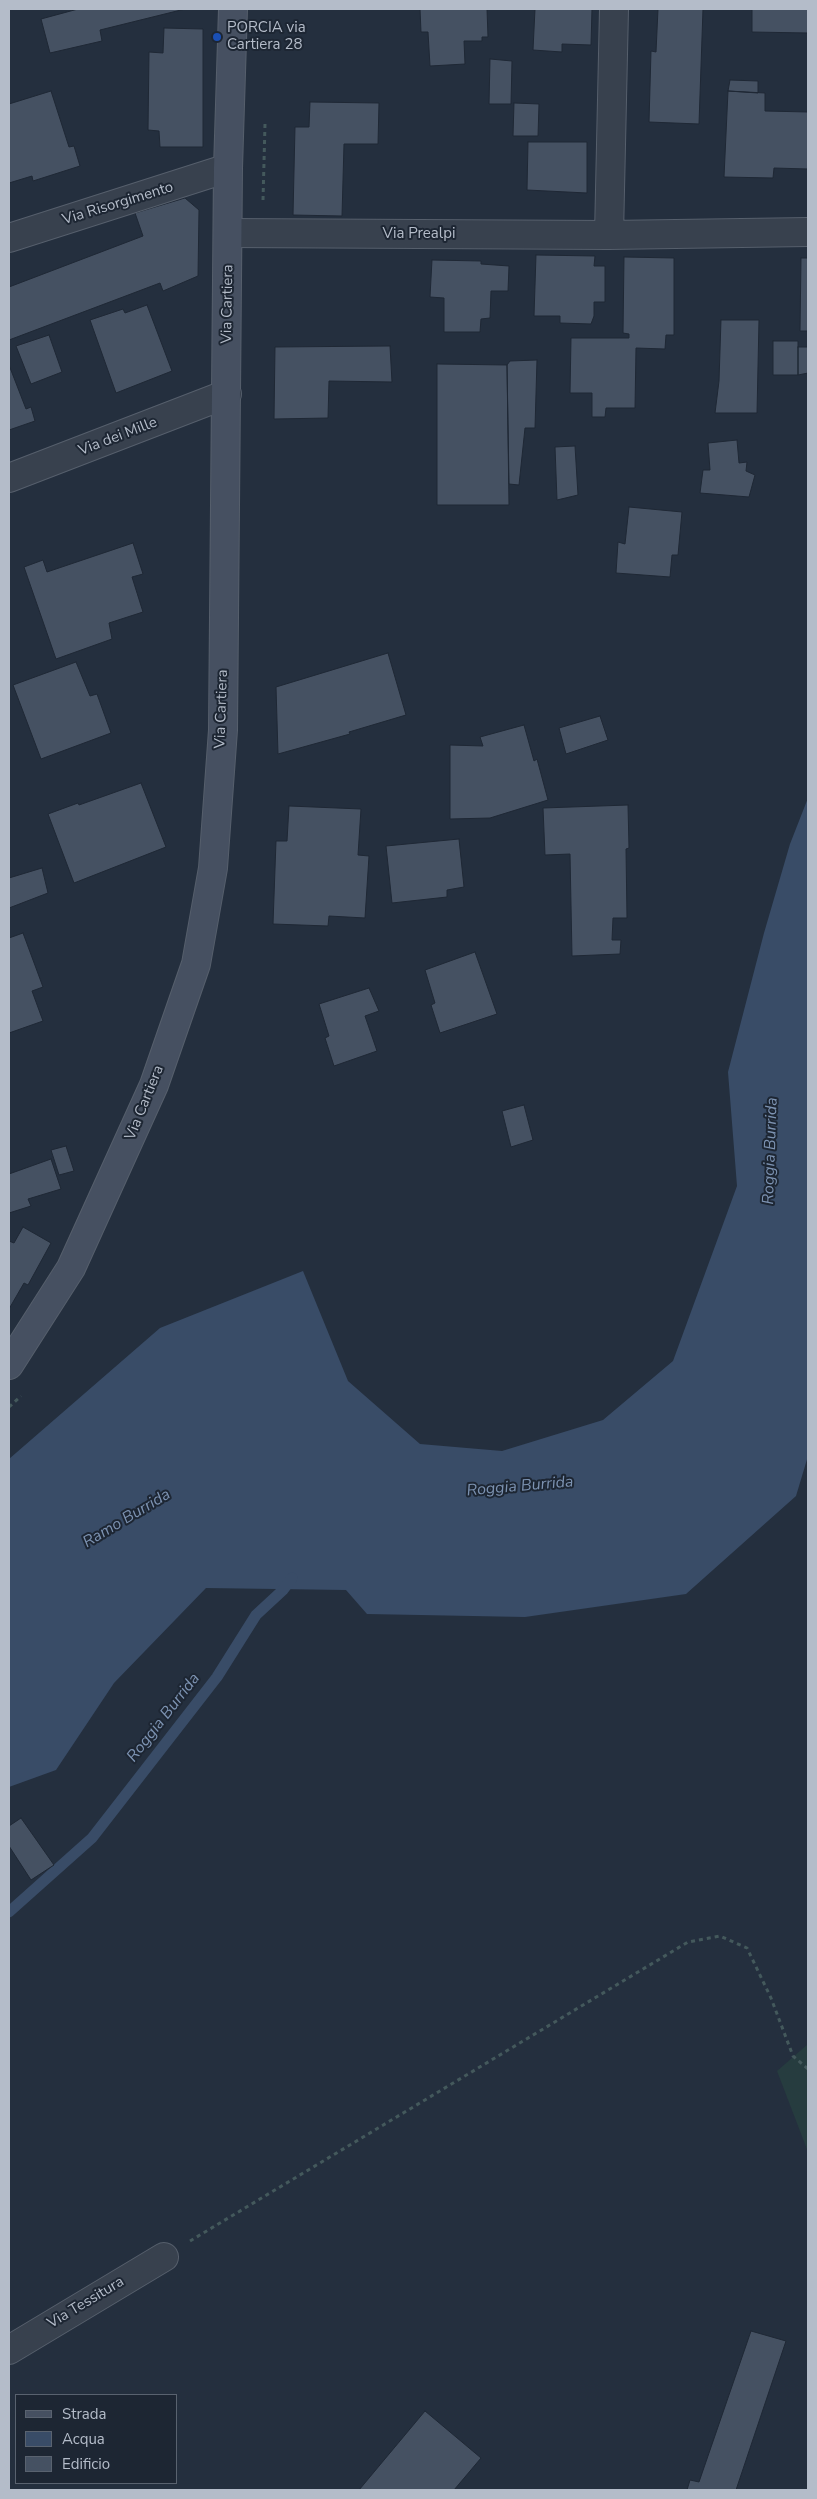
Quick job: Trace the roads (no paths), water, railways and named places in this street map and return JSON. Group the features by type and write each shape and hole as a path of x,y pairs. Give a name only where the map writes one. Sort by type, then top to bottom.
{"main road":[{"name":"Via Cartiera","path":"9,1365 71,1268 154,1086 196,964 213,868 223,730 229,233 228,168 233,9"}],"street":[{"path":"609,235 614,9"},
{"name":"Via Risorgimento","path":"9,238 228,168"},
{"name":"Via Prealpi","path":"229,233 609,235 808,232"},
{"name":"Via dei Mille","path":"9,478 227,394"},
{"name":"Via Tessitura","path":"9,2350 164,2257"}],"water":[{"name":"Ramo Burrida","path":"808,798 808,1456 796,1496 686,1594 525,1617 367,1614 346,1590 206,1588 114,1683 56,1770 9,1787 9,1459 160,1328 303,1271 348,1381 420,1444 502,1451 603,1420 673,1361 737,1186 728,1072 764,933 790,844"}],"waterway":[{"name":"Roggia Burrida","path":"9,1912 92,1838 217,1677 256,1615 283,1590 292,1578"}],"place":[{"name":"PORCIA via Cartiera 28","path":"217,37"}]}
